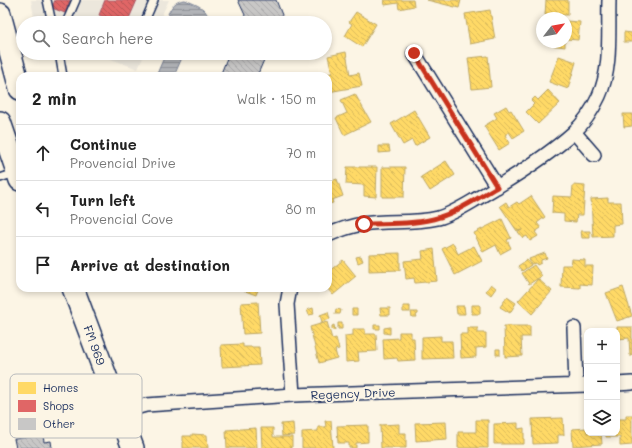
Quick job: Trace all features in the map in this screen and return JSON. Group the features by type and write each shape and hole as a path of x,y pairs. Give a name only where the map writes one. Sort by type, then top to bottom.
{"main road":[{"path":"0,14 16,74"},
{"path":"7,138 12,177"},
{"name":"FM 969","path":"75,292 106,374"}],"street":[{"path":"332,233 344,228 364,224 414,222 440,217 464,206 497,187 540,158 574,132 590,112 600,94 606,71 609,0"},
{"path":"414,53 497,187"},
{"path":"574,132 594,155"},
{"path":"290,292 288,304 293,395"},
{"path":"574,328 581,385"},
{"path":"620,384 632,383"},
{"name":"Regency Drive","path":"142,406 293,395 581,385"}],"lane":[{"path":"47,0 50,16"},
{"path":"69,16 76,0"},
{"path":"147,16 154,0"},
{"path":"61,60 63,72"}],"shaded area":[{"path":"31,0 169,0 161,16 34,16"},
{"path":"185,0 198,6 205,10 208,16 171,16 168,14 174,4"},
{"path":"114,60 142,60 138,69"},
{"path":"163,60 181,60 176,72 158,72"}],"building: Homes":[{"path":"384,0 413,0 414,6 399,9 398,3 385,5"},
{"path":"427,0 461,0 459,8"},
{"path":"546,0 568,0 568,12 545,12"},
{"path":"490,10 495,39 470,44 465,14"},
{"path":"356,12 376,24 362,47 345,36 352,24 349,22"},
{"path":"572,21 580,22 578,40 572,40"},
{"path":"624,32 632,33 632,42 624,42"},
{"path":"346,52 350,75 359,73 362,86 332,91 332,72 329,60 332,60 332,55"},
{"path":"488,56 491,87 472,89 468,58"},
{"path":"559,56 576,62 568,89 549,82"},
{"path":"548,90 560,103 538,124 526,112 534,104 531,101 535,97 538,100"},
{"path":"355,94 371,122 344,135 336,118 347,113 341,100"},
{"path":"506,106 509,111 511,110 524,131 513,138 509,132 505,135 510,143 499,150 484,126 497,118 494,113"},
{"path":"414,110 430,137 415,146 412,140 403,145 391,124"},
{"path":"623,114 632,114 632,126 624,127"},
{"path":"379,146 389,146 390,152 379,153"},
{"path":"446,161 455,175 430,191 421,177"},
{"path":"347,167 377,167 376,197 364,196 364,185 346,184"},
{"path":"382,167 405,167 404,197 382,197"},
{"path":"337,179 343,196 332,200 332,181"},
{"path":"573,185 585,186 583,215 577,215 576,222 564,221 564,214 552,213 553,196 572,197"},
{"path":"531,196 545,217 537,223 541,228 535,232 538,236 530,241 527,236 523,238 518,232 522,230 517,231 500,206 506,202 509,207 517,202 519,204"},
{"path":"608,198 608,202 621,202 622,224 613,225 613,236 593,237 591,199"},
{"path":"502,219 511,238 507,240 511,248 500,254 496,245 483,252 474,233"},
{"path":"581,231 590,231 590,238 582,238"},
{"path":"453,243 458,254 474,246 482,261 455,275 442,249"},
{"path":"434,249 437,281 415,283 414,278 406,279 404,261 423,259 422,251"},
{"path":"400,253 400,270 369,271 369,254"},
{"path":"545,253 547,258 541,260 541,263 537,265 536,263 531,264 529,259"},
{"path":"361,256 363,261 358,263 356,257"},
{"path":"572,259 585,260 585,266 593,266 592,285 580,284 580,288 561,287 562,265 571,265"},
{"path":"343,260 356,276 333,295 330,292 332,292 332,269"},
{"path":"527,260 531,265 522,271 518,266"},
{"path":"534,265 542,276 529,284 522,273"},
{"path":"538,279 552,291 532,314 518,301"},
{"path":"491,284 496,288 491,295 486,291"},
{"path":"623,287 632,316 617,321 606,293"},
{"path":"248,292 257,292 256,295"},
{"path":"507,297 516,303 510,313 500,307"},
{"path":"258,302 260,333 243,334 241,303"},
{"path":"472,305 480,305 480,314 472,314"},
{"path":"403,306 410,306 410,312 403,312"},
{"path":"456,306 464,306 465,314 457,314"},
{"path":"313,308 314,314 309,315 307,310"},
{"path":"380,308 390,308 390,315 381,315"},
{"path":"336,309 341,310 340,314 335,314"},
{"path":"352,309 357,309 357,315 352,315"},
{"path":"328,312 330,319 322,322 320,315"},
{"path":"411,312 418,312 416,315 417,317 412,317"},
{"path":"327,322 332,339 336,338 339,349 335,350 337,358 319,363 310,327"},
{"path":"338,323 342,323 342,329 338,329"},
{"path":"334,325 335,330 332,330 332,326"},
{"path":"374,325 380,325 380,329 374,329"},
{"path":"504,326 530,326 530,337 521,337 522,356 505,357"},
{"path":"390,327 390,334 384,333 384,328"},
{"path":"632,327 632,356 630,356 629,338 620,339 620,328 617,328"},
{"path":"468,328 478,328 478,333 486,333 486,347 476,348 476,357 461,358 460,334 468,334"},
{"path":"353,329 365,329 365,334 376,334 377,351 358,352 359,361 346,362 345,336 353,335"},
{"path":"399,332 411,332 411,338 414,338 415,360 398,361 397,358 384,359 383,339 399,338"},
{"path":"441,336 441,341 452,341 453,358 422,359 422,337"},
{"path":"243,344 243,347 259,347 260,365 222,367 221,345"},
{"path":"496,349 500,349 500,355 496,355"},
{"path":"626,415 632,415 632,445 620,446 620,437 606,436 620,436 620,419 626,419"},
{"path":"563,418 564,435 558,435 558,443 533,444 532,419"},
{"path":"476,420 488,420 488,448 458,448 458,432 476,432"},
{"path":"325,421 331,421 333,448 302,448 302,432 318,431 318,427 326,427"},
{"path":"446,422 447,439 416,441 415,423"},
{"path":"293,423 294,435 282,436 281,424"},
{"path":"518,423 518,429 524,428 524,444 494,444 494,424"},
{"path":"399,424 399,433 406,433 406,448 381,448 380,425"},
{"path":"368,425 368,442 356,443 356,448 349,448 349,443 338,443 337,426"},
{"path":"256,428 257,448 227,448 226,430"},
{"path":"261,428 273,428 273,437 292,437 292,448 262,448"},
{"path":"584,428 584,436 601,436 602,444 573,446 572,429"},
{"path":"192,434 207,435 208,448 183,448 183,436 192,436"}],"building: Shops":[{"path":"55,0 70,0 65,13 52,8"},
{"path":"105,0 137,0 130,16 99,15"}],"building: Other":[{"path":"238,0 276,0 282,15 244,16"},
{"path":"226,60 264,60 259,72 222,72"},
{"path":"43,438 44,442 51,441 52,448 16,448 14,439"}],"route":[{"path":"364,224 414,222 440,217 453,212 497,187 414,53"}]}
